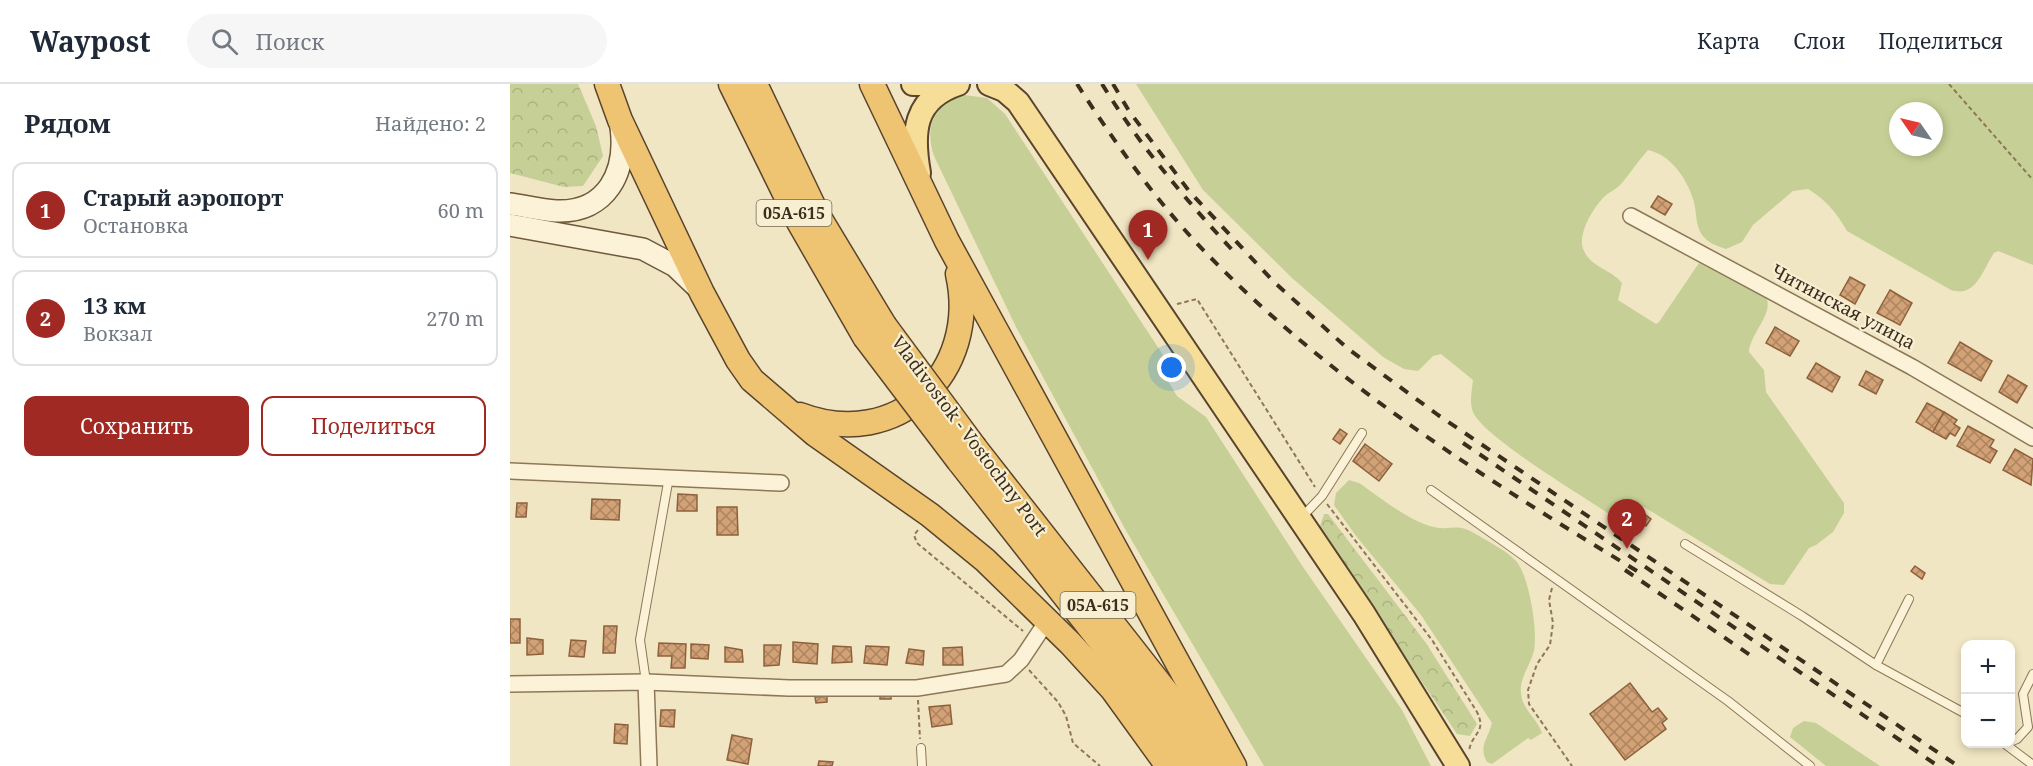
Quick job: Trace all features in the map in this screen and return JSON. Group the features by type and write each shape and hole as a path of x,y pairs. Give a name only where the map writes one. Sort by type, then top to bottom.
{"highway":[{"path":"606,84 620,120 702,293 738,360 752,380 815,434 930,515 985,560 1113,690 1168,766"},
{"name":"Vladivostok - Vostochny Port","path":"731,84 799,222 874,331 1160,717 1192,766"},
{"name":"Vladivostok - Vostochny Port","path":"755,84 874,331"},
{"path":"872,84 947,241 1234,766"},
{"path":"767,394 797,414 832,424 850,425 885,418 919,400 945,370 960,333 962,293 947,241"},
{"name":"Vladivostok - Vostochny Port","path":"967,454 1178,707 1218,766"}],"main road":[{"path":"913,84 956,84"},
{"path":"923,190 914,148 918,120 934,97 956,84"},
{"path":"989,84 1004,90 1018,102 1466,762"},
{"path":"510,204 557,211 575,209 592,203 608,191 617,177 622,160 620,120"},
{"path":"510,225 643,249 675,266 702,293"}],"street":[{"name":"Читинская улица","path":"1631,216 1912,367 2033,438"},
{"path":"510,471 781,483"},
{"path":"510,684 646,682 789,688 917,688 1006,674 1021,660 1047,621"},
{"path":"646,682 649,766"}],"lane":[{"path":"1300,520 1322,496 1362,433"},
{"path":"646,682 640,640 669,477"},
{"path":"1431,490 1728,701 1810,766"},
{"path":"1685,544 1803,616 1876,665 1961,712"},
{"path":"1876,665 1909,599"},
{"path":"2015,741 2028,727 2023,694 2033,674"},
{"path":"921,748 922,766"},
{"path":"2010,748 2033,765"}],"path":[{"path":"1949,84 2033,180"},
{"path":"1157,309 1197,299 1335,518 1432,640 1482,722 1481,729 1470,743 1466,762"},
{"path":"930,515 914,535 916,543 1026,635"},
{"path":"1556,578 1549,600 1553,623 1550,645 1537,664 1528,690 1529,704 1572,766"},
{"path":"1021,660 1058,702 1066,716 1073,743 1100,766"},
{"path":"917,688 921,748"}],"green space":[{"path":"510,84 578,84 596,126 603,156 583,186 564,187 510,173"},
{"path":"1136,84 2033,84 2033,265 1998,251 1994,253 1977,281 1967,290 1951,290 1847,231 1830,207 1808,189 1793,191 1753,225 1742,242 1726,249 1716,245 1707,240 1700,231 1693,199 1682,176 1664,157 1648,150 1622,183 1600,202 1587,222 1582,245 1587,256 1622,283 1618,300 1656,324 1699,263 1767,299 1768,305 1764,318 1750,345 1749,352 1764,370 1766,392 1844,503 1844,513 1833,532 1809,548 1784,585 1770,584 1644,507 1636,506 1618,518 1609,514 1513,450 1481,423 1472,408 1473,380 1441,354 1433,356 1418,371 1404,369 1383,357 1292,278 1203,190"},
{"path":"964,95 987,98 1005,114 1163,355 1159,366 1177,396 1206,417 1303,567 1402,710 1431,766 1264,766 1125,529 1016,327 934,156 930,136 934,118 945,104"},
{"path":"1349,480 1359,483 1418,522 1439,528 1469,530 1502,549 1516,561 1525,578 1535,630 1534,650 1522,682 1521,693 1524,704 1542,733 1531,740 1528,738 1492,764 1487,762 1483,751 1492,723 1421,615 1356,536 1334,505 1336,493"},
{"path":"1324,514 1328,514 1426,643 1477,724 1470,736 1457,734 1319,529"},
{"path":"1804,721 1816,723 1880,766 1826,766 1790,737 1793,728"}],"building":[{"path":"1658,196 1672,204 1665,215 1651,207"},
{"path":"1850,277 1865,285 1855,304 1840,295"},
{"path":"1890,290 1912,303 1900,325 1877,313"},
{"path":"1775,327 1799,341 1790,356 1766,343"},
{"path":"1960,342 1992,361 1981,381 1948,363"},
{"path":"1816,363 1840,377 1832,392 1807,378"},
{"path":"1866,371 1883,380 1876,394 1859,385"},
{"path":"2008,375 2027,386 2017,403 1999,392"},
{"path":"1927,403 1944,412 1933,432 1916,422"},
{"path":"1944,412 1957,420 1954,424 1960,428 1955,436 1950,433 1946,439 1933,432"},
{"path":"1968,426 1994,440 1990,447 1997,451 1990,463 1957,446"},
{"path":"1340,429 1347,434 1340,444 1333,439"},
{"path":"1365,444 1392,464 1379,481 1353,461"},
{"path":"2015,449 2033,459 2031,485 2003,470"},
{"path":"678,494 697,495 697,511 677,511"},
{"path":"592,499 620,500 619,520 591,519"},
{"path":"517,503 527,503 526,517 516,517"},
{"path":"717,507 737,507 738,535 717,535"},
{"path":"1643,513 1651,519 1646,526 1638,521"},
{"path":"1915,566 1925,573 1922,579 1911,571"},
{"path":"510,619 520,619 520,643 510,643"},
{"path":"604,626 617,626 615,653 603,653"},
{"path":"527,638 543,640 543,654 527,655"},
{"path":"571,640 586,641 584,657 569,656"},
{"path":"793,642 818,644 817,664 793,662"},
{"path":"659,643 686,644 685,668 671,668 672,656 658,656"},
{"path":"691,644 709,645 708,659 691,658"},
{"path":"764,645 781,645 779,665 764,666"},
{"path":"833,646 851,647 852,662 832,663"},
{"path":"866,646 889,647 887,665 864,663"},
{"path":"725,647 742,650 743,662 725,662"},
{"path":"962,647 963,665 943,665 943,648"},
{"path":"909,649 924,651 923,665 906,663"},
{"path":"1630,683 1652,712 1658,708 1667,719 1662,723 1666,729 1625,760 1590,714"},
{"path":"880,693 891,694 891,699 880,699"},
{"path":"827,696 827,702 816,703 815,697"},
{"path":"950,705 952,724 932,727 929,707"},
{"path":"661,710 675,710 674,727 660,726"},
{"path":"615,724 628,725 627,744 614,743"},
{"path":"732,735 752,739 748,764 727,760"},
{"path":"819,761 833,762 832,766 818,766"}],"railway":[{"path":"1077,84 1124,153 1175,219 1260,306 1362,389 1469,466 1637,571"},
{"path":"1102,84 1164,172 1235,253"},
{"path":"1113,84 1129,111 1189,191 1273,281 1347,348 1438,415 1958,766"},
{"path":"1463,443 1938,766"},
{"path":"1625,570 1753,657"}],"place":[{"name":"Старый аэропорт","path":"1148,260"},
{"name":"13 км","path":"1627,549"}]}
